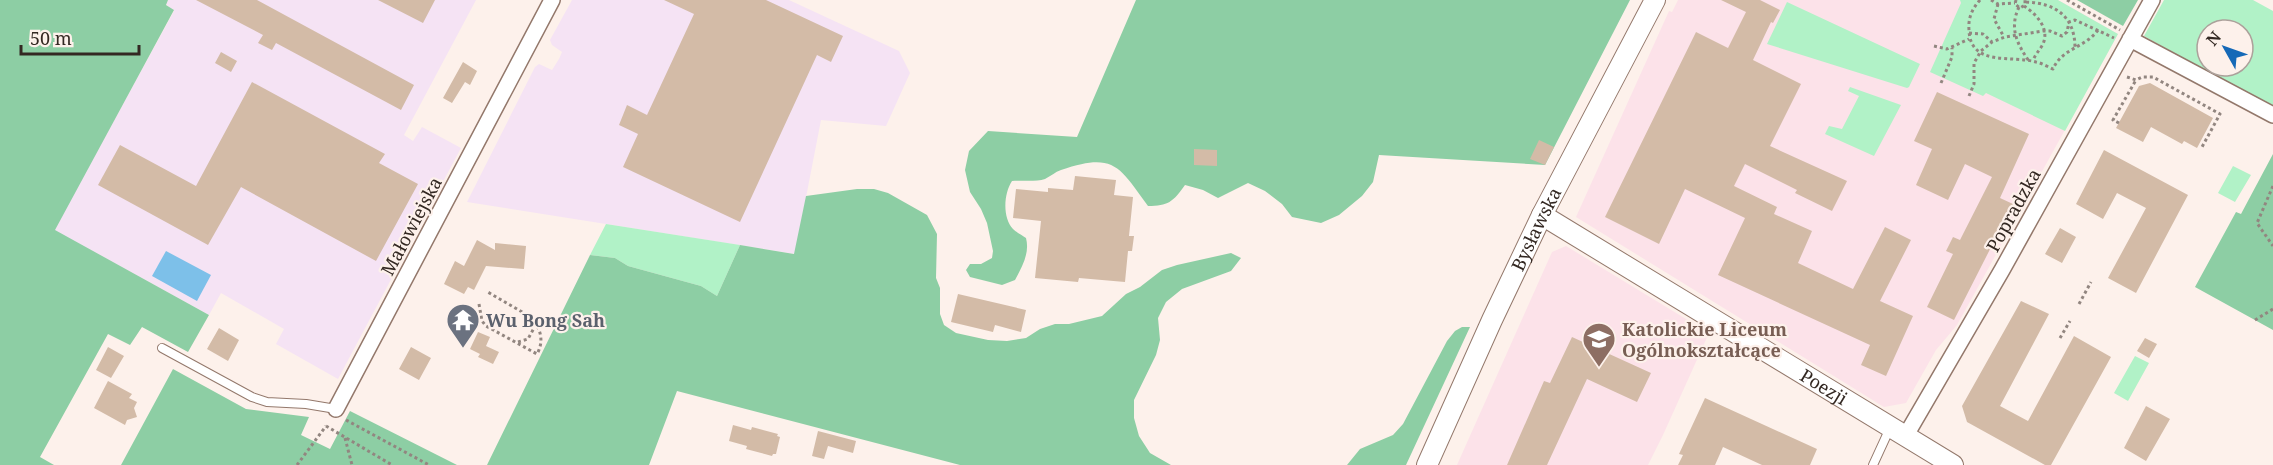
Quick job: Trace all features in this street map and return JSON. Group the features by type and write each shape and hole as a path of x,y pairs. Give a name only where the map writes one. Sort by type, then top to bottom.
{"street":[{"name":"Małowiejska","path":"334,411 552,0"},
{"name":"Bysławska","path":"1427,465 1542,215 1655,0"},
{"name":"Popradzka","path":"1898,432 2002,270 2123,37 2152,0"},
{"path":"2123,37 2273,115"},
{"name":"Poezji","path":"1542,215 1953,465"}],"lane":[{"path":"162,348 260,399 284,404 306,404 334,411"},
{"path":"1873,465 1898,432"}],"path":[{"path":"1980,0 1969,18 1969,39 1980,52 1997,58 2031,61 2053,69 2062,55 2091,38 2098,30"},
{"path":"1991,0 1998,4 2015,2 2019,7"},
{"path":"2067,0 2123,37"},
{"path":"2025,3 2040,21 2044,31 2044,40 2031,61"},
{"path":"2031,61 2019,47 2015,35 2015,17 2019,7 2025,3 2045,4 2052,7 2069,22 2075,33 2075,48"},
{"path":"1998,4 1994,19 2004,37"},
{"path":"2069,22 2075,20 2123,37"},
{"path":"1969,96 1974,84 1973,66 1980,52 1992,42 2004,37 2044,31 2062,36 2067,32 2069,22"},
{"path":"1969,33 1983,34 1992,42"},
{"path":"1934,46 1942,49 1952,48 1969,39"},
{"path":"1941,83 1952,57 1952,48"},
{"path":"2120,73 2136,80"},
{"path":"2119,123 2113,120 2136,80 2142,77 2153,77 2220,114 2202,147"},
{"path":"2273,186 2257,223 2273,246"},
{"path":"2079,304 2091,282"},
{"path":"479,304 482,321 486,326 537,354 542,340 530,316 486,291"},
{"path":"2255,320 2273,309"},
{"path":"515,342 528,339 534,328 534,321"},
{"path":"2060,338 2070,321"},
{"path":"297,465 326,426 334,411 429,465"},
{"path":"326,426 392,465"},
{"path":"345,437 352,465"}],"shaded area":[{"path":"168,0 476,0 404,135 413,141 422,127 461,148 338,379 276,344 284,329 221,293 209,315 54,230 174,11 166,4"},
{"path":"572,0 789,0 899,51 910,73 886,126 821,120 795,254 467,202 535,67 539,64 552,70 559,59 562,52 552,45 550,40"},
{"path":"1678,0 2058,0 2118,34 1957,325 1936,350 1906,403 1884,407 1576,217 1669,11 1672,12"},
{"path":"1566,246 1709,333 1663,435 1648,465 1457,465 1552,252"}],"green space":[{"path":"0,0 168,0 166,5 174,10 55,230 209,315 188,352 142,327 130,345 108,334 40,457 54,465 0,465"},
{"path":"1136,0 1630,0 1545,165 1379,155 1373,182 1362,196 1339,215 1321,223 1292,217 1282,204 1265,191 1248,183 1218,198 1203,190 1185,185 1170,202 1148,206 1122,172 1114,166 1093,162 1059,171 1041,180 1012,181 1006,198 1006,212 1009,224 1026,238 1027,249 1023,265 1015,280 1002,285 970,277 966,270 970,264 981,264 992,258 993,251 987,223 970,192 965,170 969,151 988,131 1077,137"},
{"path":"1960,0 2058,0 2118,34 2065,131 1986,93 1983,96 1930,72 1961,3"},
{"path":"2077,0 2138,0 2123,26"},
{"path":"2164,0 2253,0 2273,11 2273,109 2218,78 2255,78 2255,18 2195,18 2195,65 2144,36"},
{"path":"1787,2 1920,64 1909,87 1767,44"},
{"path":"1850,87 1901,105 1874,156 1825,134 1829,126 1842,129 1859,96 1848,91"},
{"path":"2273,154 2273,330 2195,287 2236,212 2241,214"},
{"path":"2233,166 2251,175 2235,202 2218,193"},
{"path":"874,189 888,193 927,215 937,234 936,278 940,288 940,314 944,325 956,333 988,340 1007,341 1026,338 1040,329 1055,324 1069,324 1102,316 1126,294 1140,287 1162,270 1177,265 1231,253 1241,258 1231,271 1182,289 1166,302 1158,318 1160,340 1156,355 1134,400 1134,418 1139,436 1150,453 1171,465 960,465 677,391 649,465 487,465 590,255 615,258 628,266 701,286 717,296 740,245 794,254 806,196"},
{"path":"606,224 740,245 717,296 701,286 628,266 615,258 590,255"},
{"path":"1462,327 1470,327 1406,465 1347,465 1360,449 1393,435 1403,424 1447,341 1455,331"},
{"path":"2135,356 2149,363 2128,401 2114,393"},
{"path":"173,369 246,409 309,417 301,435 330,449 350,411 457,465 121,465"}],"water":[{"path":"166,251 211,275 197,301 152,276"}],"building":[{"path":"196,0 257,0 414,85 401,110 276,43 272,50 258,43 263,35"},
{"path":"378,0 435,0 423,23"},
{"path":"664,0 766,0 843,36 831,62 817,55 740,222 623,167 638,134 619,125 627,105 647,115 694,14"},
{"path":"1721,0 1760,0 1780,10 1773,23 1771,22 1753,60 1801,84 1770,146 1847,181 1832,211 1795,193 1797,190 1745,164 1734,186 1777,207 1774,214 1812,231 1798,263 1853,289 1885,227 1911,240 1880,301 1913,316 1886,376 1861,365 1870,345 1718,275 1745,218 1685,189 1659,244 1605,217 1696,32 1728,48 1746,12"},
{"path":"221,52 237,61 231,72 215,63"},
{"path":"463,62 477,71 470,85 465,82 452,103 443,98"},
{"path":"252,82 385,154 379,163 418,184 376,261 241,187 208,245 98,185 120,145 196,186"},
{"path":"2150,83 2213,118 2197,148 2184,141 2182,144 2151,127 2143,142 2116,128 2139,86"},
{"path":"1937,92 2029,134 2000,198 2013,204 1954,320 1927,307 1953,254 1946,251 1953,237 1960,240 1992,177 1965,164 1948,200 1916,185 1932,149 1914,141"},
{"path":"1539,140 1554,147 1545,165 1530,159"},
{"path":"1194,149 1217,150 1217,166 1194,165"},
{"path":"2104,150 2188,195 2136,293 2108,278 2146,208 2117,193 2103,219 2076,204"},
{"path":"1075,176 1116,180 1114,195 1133,197 1129,236 1134,236 1132,251 1128,251 1125,282 1079,278 1078,282 1035,278 1041,221 1013,218 1016,189 1048,192 1048,188 1073,190"},
{"path":"2060,228 2076,237 2062,263 2045,254"},
{"path":"477,240 495,250 495,243 526,246 524,269 486,266 474,290 468,287 464,294 444,284 455,261 464,266"},
{"path":"958,294 1026,310 1021,332 995,325 993,332 951,322"},
{"path":"2021,301 2049,314 2000,406 2028,421 2074,336 2111,357 2051,465 2045,465 1967,422 1962,406"},
{"path":"219,328 239,340 228,361 207,349"},
{"path":"478,332 490,337 486,346 499,352 493,364 478,357 480,354 470,349"},
{"path":"1572,337 1651,373 1637,402 1587,379 1547,465 1507,465 1544,381 1550,383"},
{"path":"2145,338 2157,344 2149,358 2137,351"},
{"path":"108,347 124,356 111,378 96,370"},
{"path":"411,347 431,358 419,380 399,369"},
{"path":"108,381 132,394 129,398 137,402 134,408 137,417 127,420 125,425 94,408"},
{"path":"1705,398 1817,449 1810,465 1762,465 1723,447 1715,465 1678,465 1683,455 1679,454"},
{"path":"2146,406 2170,419 2146,461 2124,448"},
{"path":"733,425 778,434 777,436 780,437 776,454 772,456 746,449 747,446 729,441"},
{"path":"818,431 856,441 853,453 828,446 824,459 812,456"}],"place":[{"name":"Wu Bong Sah","path":"463,349"},
{"name":"Katolickie Liceum Ogólnokształcące","path":"1599,368"}]}
